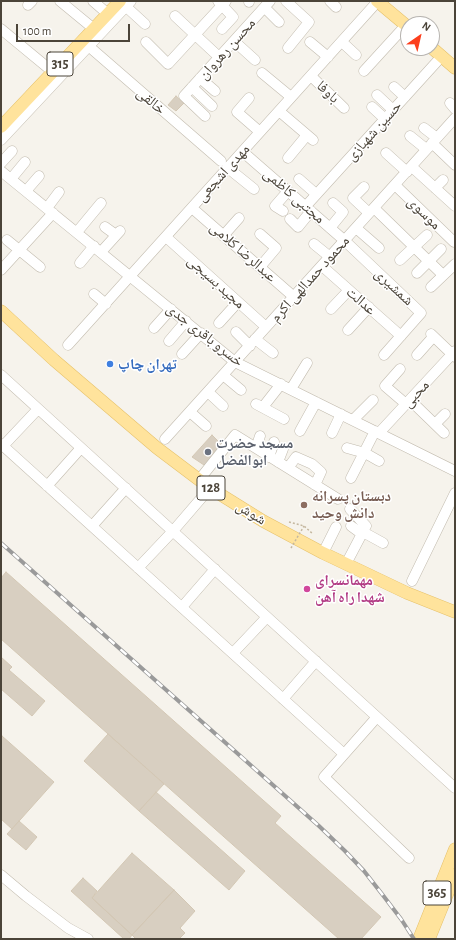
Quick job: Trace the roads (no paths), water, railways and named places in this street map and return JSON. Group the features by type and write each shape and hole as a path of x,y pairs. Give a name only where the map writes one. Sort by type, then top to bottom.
{"main road":[{"path":"378,1 400,20"},
{"name":"315","path":"1,127 53,72 85,44 94,28 108,14 124,2"},
{"path":"442,56 455,67"},
{"name":"شوش","path":"1,311 54,360 157,448 210,488 263,521 323,553 407,593 455,612"},
{"name":"365","path":"423,938 455,849"},
{"name":"365","path":"423,938 455,875"}],"street":[{"path":"60,1 94,28"},
{"path":"93,1 108,14"},
{"path":"286,1 309,22 288,48"},
{"name":"مهدی اشجعی","path":"68,345 192,208 224,164 243,152 378,1"},
{"path":"1,140 124,2 145,24"},
{"path":"146,42 168,64 222,2 233,17 222,29"},
{"path":"268,4 279,22"},
{"name":"محسن رهروان","path":"205,116 184,96 268,4"},
{"path":"175,16 219,57"},
{"path":"1,29 53,72"},
{"path":"364,71 400,33"},
{"path":"234,41 255,60"},
{"path":"310,42 328,57"},
{"path":"342,42 356,55"},
{"name":"خالقی","path":"85,44 254,189"},
{"name":"حسین شهبازی","path":"288,191 275,206 298,227 316,194 442,56"},
{"path":"262,73 291,98"},
{"name":"باوفا","path":"311,76 344,108"},
{"path":"200,78 215,91"},
{"path":"192,87 212,106"},
{"path":"394,87 405,97"},
{"path":"377,95 393,110"},
{"path":"249,98 237,112 260,132"},
{"path":"372,107 385,119"},
{"path":"279,111 310,137 288,158"},
{"name":"محمود حمدالهی اکرم","path":"165,439 455,118"},
{"path":"424,128 432,144 455,165"},
{"path":"410,136 432,144"},
{"path":"1,163 12,151"},
{"name":"مجتبی کاظمی","path":"243,152 344,241"},
{"path":"386,153 453,199"},
{"path":"11,179 24,162"},
{"name":"خسرو باقری جدی","path":"1,171 235,362 455,471"},
{"path":"26,191 39,176"},
{"path":"299,179 316,194"},
{"path":"436,188 443,180"},
{"name":"موسوی","path":"395,185 454,242"},
{"path":"364,187 354,198 372,211 443,275"},
{"path":"1,270 19,250 50,210 59,192"},
{"path":"77,232 101,203"},
{"path":"330,228 344,212 333,203"},
{"name":"عبدالرضا کلامی","path":"192,208 294,296"},
{"path":"224,236 239,218"},
{"path":"80,263 118,233 105,227"},
{"path":"356,228 379,248"},
{"path":"260,234 276,248 260,267"},
{"path":"400,260 427,236"},
{"name":"مجید بسیجی","path":"166,237 266,327"},
{"path":"7,240 40,267"},
{"name":"شمشیری","path":"344,241 421,313 401,336"},
{"path":"314,244 330,257"},
{"path":"417,273 441,249"},
{"path":"431,287 455,264"},
{"name":"عدالت","path":"322,266 401,336"},
{"path":"331,309 349,290"},
{"path":"94,294 106,304"},
{"path":"219,323 238,302"},
{"path":"348,330 369,308"},
{"path":"154,328 171,309"},
{"path":"169,341 186,321"},
{"path":"236,332 272,353"},
{"path":"182,354 200,333"},
{"path":"417,355 432,335 454,354"},
{"path":"384,355 401,336"},
{"name":"محبی","path":"351,478 377,432 454,354"},
{"path":"291,389 307,363"},
{"path":"400,369 385,386 408,402 444,433"},
{"path":"1,375 455,788"},
{"path":"223,375 241,390"},
{"path":"281,384 260,406 284,419"},
{"path":"208,392 223,406"},
{"path":"353,420 373,400"},
{"path":"300,431 316,402"},
{"path":"38,409 2,445 344,754"},
{"path":"190,412 206,426"},
{"path":"332,433 341,414"},
{"path":"435,424 445,414"},
{"path":"199,480 235,435 338,498"},
{"path":"256,448 260,436"},
{"path":"274,442 274,460"},
{"path":"47,486 81,448"},
{"path":"347,448 365,453 379,461"},
{"path":"274,460 283,449"},
{"path":"288,468 296,457 312,464 321,472 315,485"},
{"path":"92,526 126,488"},
{"path":"138,568 173,531 210,488"},
{"path":"412,581 423,550 455,493"},
{"path":"350,509 364,531"},
{"path":"351,526 364,531 383,543"},
{"path":"323,553 336,527"},
{"path":"346,564 364,531"},
{"path":"182,607 215,569"},
{"path":"233,653 267,617"},
{"path":"283,699 316,661"},
{"path":"377,717 324,777 409,858"},
{"path":"1,875 68,928 88,939"}],"railway":[{"path":"1,543 319,826 364,871 401,919 414,939"}],"place":[{"name":"تهران چاپ","path":"110,364"},
{"name":"مسجد حضرت ابوالفضل","path":"208,452"},
{"name":"دبستان پسرانه دانش وحید","path":"304,505"},
{"name":"مهمانسرای شهدا راه آهن","path":"307,589"}]}
